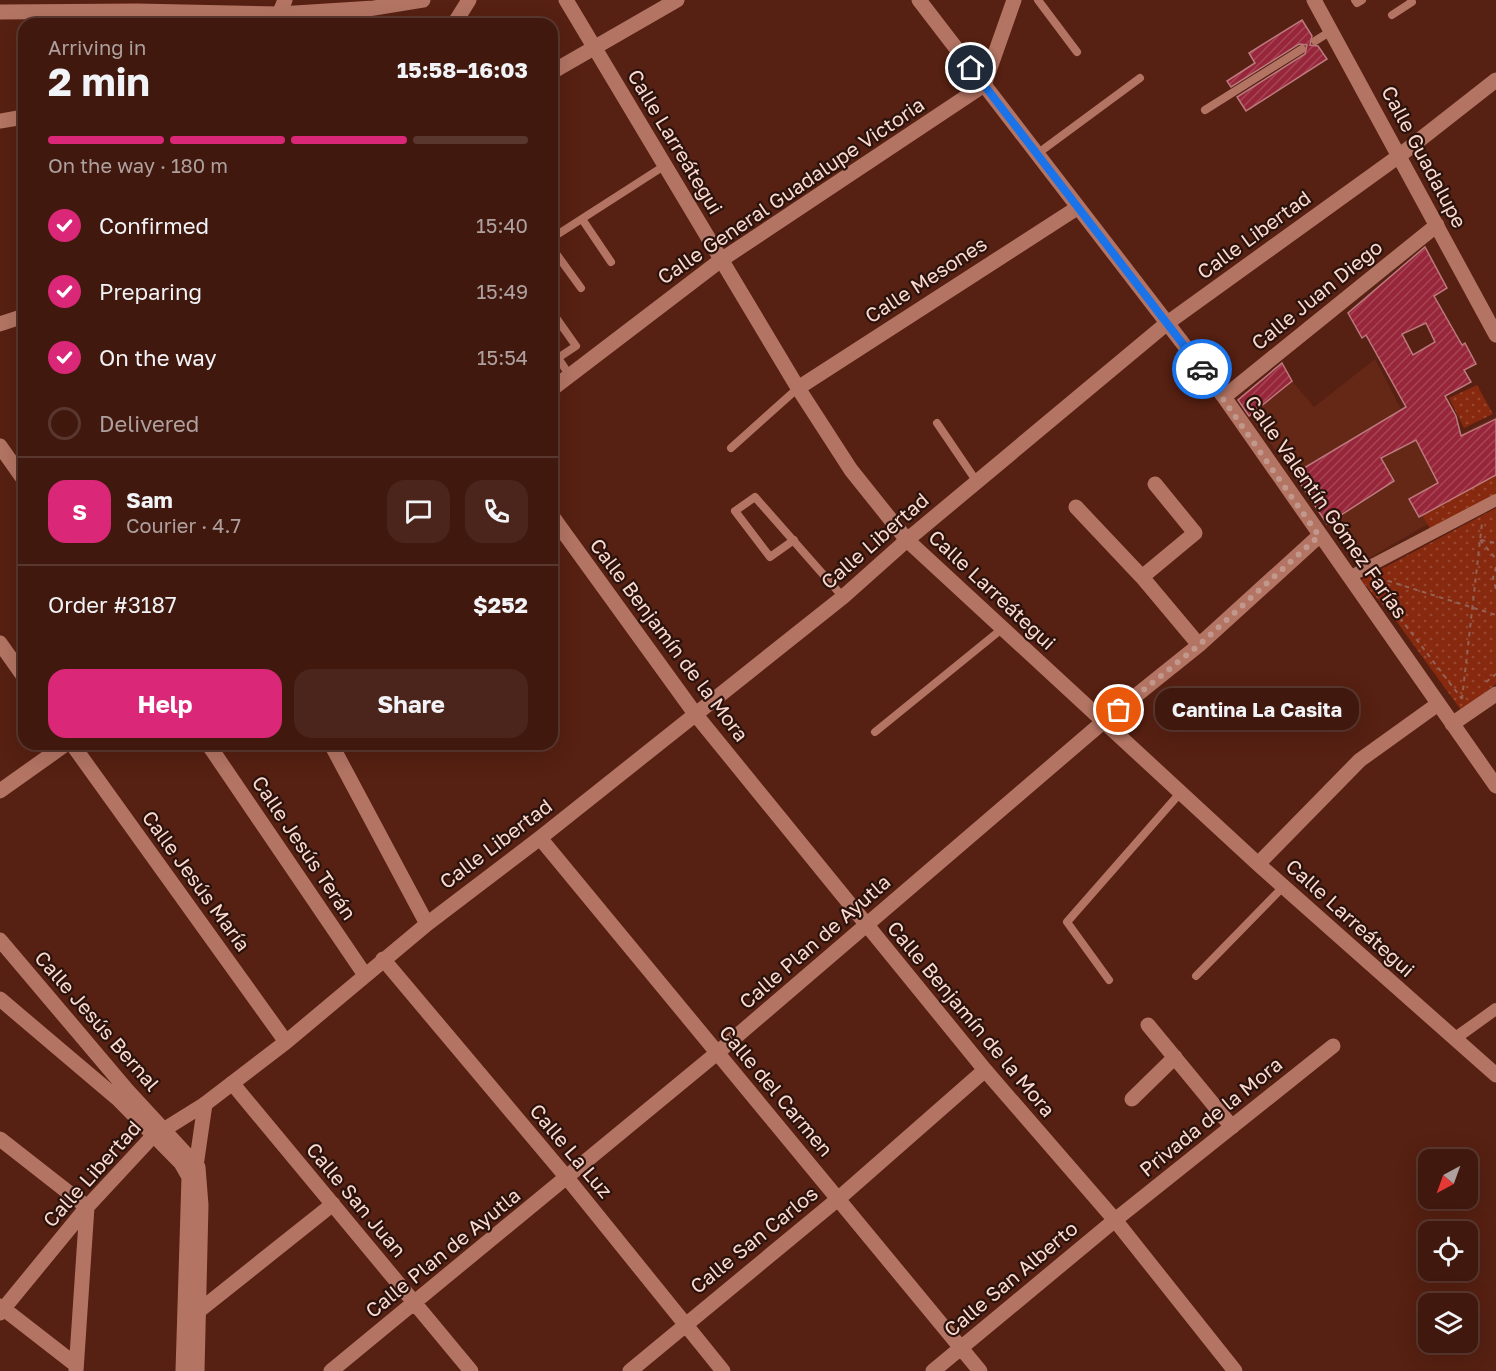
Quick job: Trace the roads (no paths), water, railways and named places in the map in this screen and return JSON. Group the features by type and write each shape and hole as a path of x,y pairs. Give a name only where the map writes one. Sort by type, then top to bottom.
{"street":[{"path":"0,12 280,13 374,8 423,0"},
{"path":"458,18 469,0"},
{"name":"Calle Larreátegui","path":"566,0 798,388 851,470 907,540 1258,864 1496,1075"},
{"path":"558,69 596,49 677,0"},
{"name":"Calle Valentín Gómez Farías","path":"919,0 1224,397 1496,786"},
{"path":"984,85 1014,0"},
{"name":"Calle Guadalupe","path":"1314,0 1495,331"},
{"path":"356,18 374,8"},
{"name":"Calle Libertad","path":"1,1310 87,1207 157,1133 205,1104 286,1042 427,924 696,715 843,597 907,540 1167,324 1399,156 1496,80"},
{"name":"Calle General Guadalupe Victoria","path":"558,385 721,260 984,85"},
{"path":"0,121 18,118"},
{"name":"Calle Mesones","path":"798,388 1077,207"},
{"name":"Calle Juan Diego","path":"1224,397 1437,225"},
{"path":"0,324 18,318"},
{"path":"0,446 18,472"},
{"path":"1142,577 1196,532 1155,484"},
{"path":"1349,577 1496,500"},
{"path":"1076,507 1142,577 1199,645"},
{"name":"Calle Benjamín de la Mora","path":"558,524 696,715 985,1070 1115,1220 1234,1371"},
{"name":"Calle Plan de Ayutla","path":"332,1371 568,1179 717,1053 1103,722 1199,645 1319,536"},
{"path":"0,643 18,668"},
{"path":"1452,724 1496,694"},
{"path":"1258,864 1360,760 1438,704"},
{"path":"0,791 58,750"},
{"name":"Calle Jesús María","path":"76,750 286,1042"},
{"name":"Calle Jesús Terán","path":"212,750 365,975"},
{"path":"334,750 427,924"},
{"name":"Calle del Carmen","path":"540,838 980,1371"},
{"name":"Calle Jesús Bernal","path":"0,940 157,1133"},
{"name":"Calle La Luz","path":"383,960 568,1179 723,1371"},
{"path":"0,999 198,1167"},
{"path":"1454,1039 1496,1009"},
{"path":"1148,1025 1232,1128"},
{"name":"Privada de la Mora","path":"1115,1220 1333,1046"},
{"path":"1132,1099 1175,1058"},
{"name":"Calle San Carlos","path":"630,1371 685,1323 838,1199 985,1070"},
{"name":"Calle San Juan","path":"232,1083 471,1371"},
{"path":"183,1371 193,1310 201,1189 198,1167 205,1104"},
{"path":"157,1133 181,1163 191,1184"},
{"path":"0,1139 87,1207 76,1368"},
{"path":"197,1371 193,1310 191,1184 198,1167"},
{"path":"193,1310 333,1204"},
{"name":"Calle San Alberto","path":"933,1371 1115,1220"},
{"path":"1,1310 76,1368"}],"lane":[{"path":"1038,0 1077,52"},
{"path":"1355,0 1357,3 1362,0"},
{"path":"1392,15 1412,2 1411,0"},
{"path":"1315,41 1331,30"},
{"path":"1205,110 1302,49"},
{"path":"1037,154 1140,78"},
{"path":"558,234 664,166"},
{"path":"582,219 611,262"},
{"path":"558,257 581,288"},
{"path":"558,320 576,346 558,358"},
{"path":"558,363 570,376"},
{"path":"731,448 798,388"},
{"path":"937,423 977,482"},
{"path":"794,540 770,557 735,511 755,497 794,540 843,597"},
{"path":"875,732 1003,628"},
{"path":"1110,980 1067,922 1181,792"},
{"path":"1196,976 1283,886"}],"place":[{"name":"Cantina La Casita","path":"1119,710"}]}
